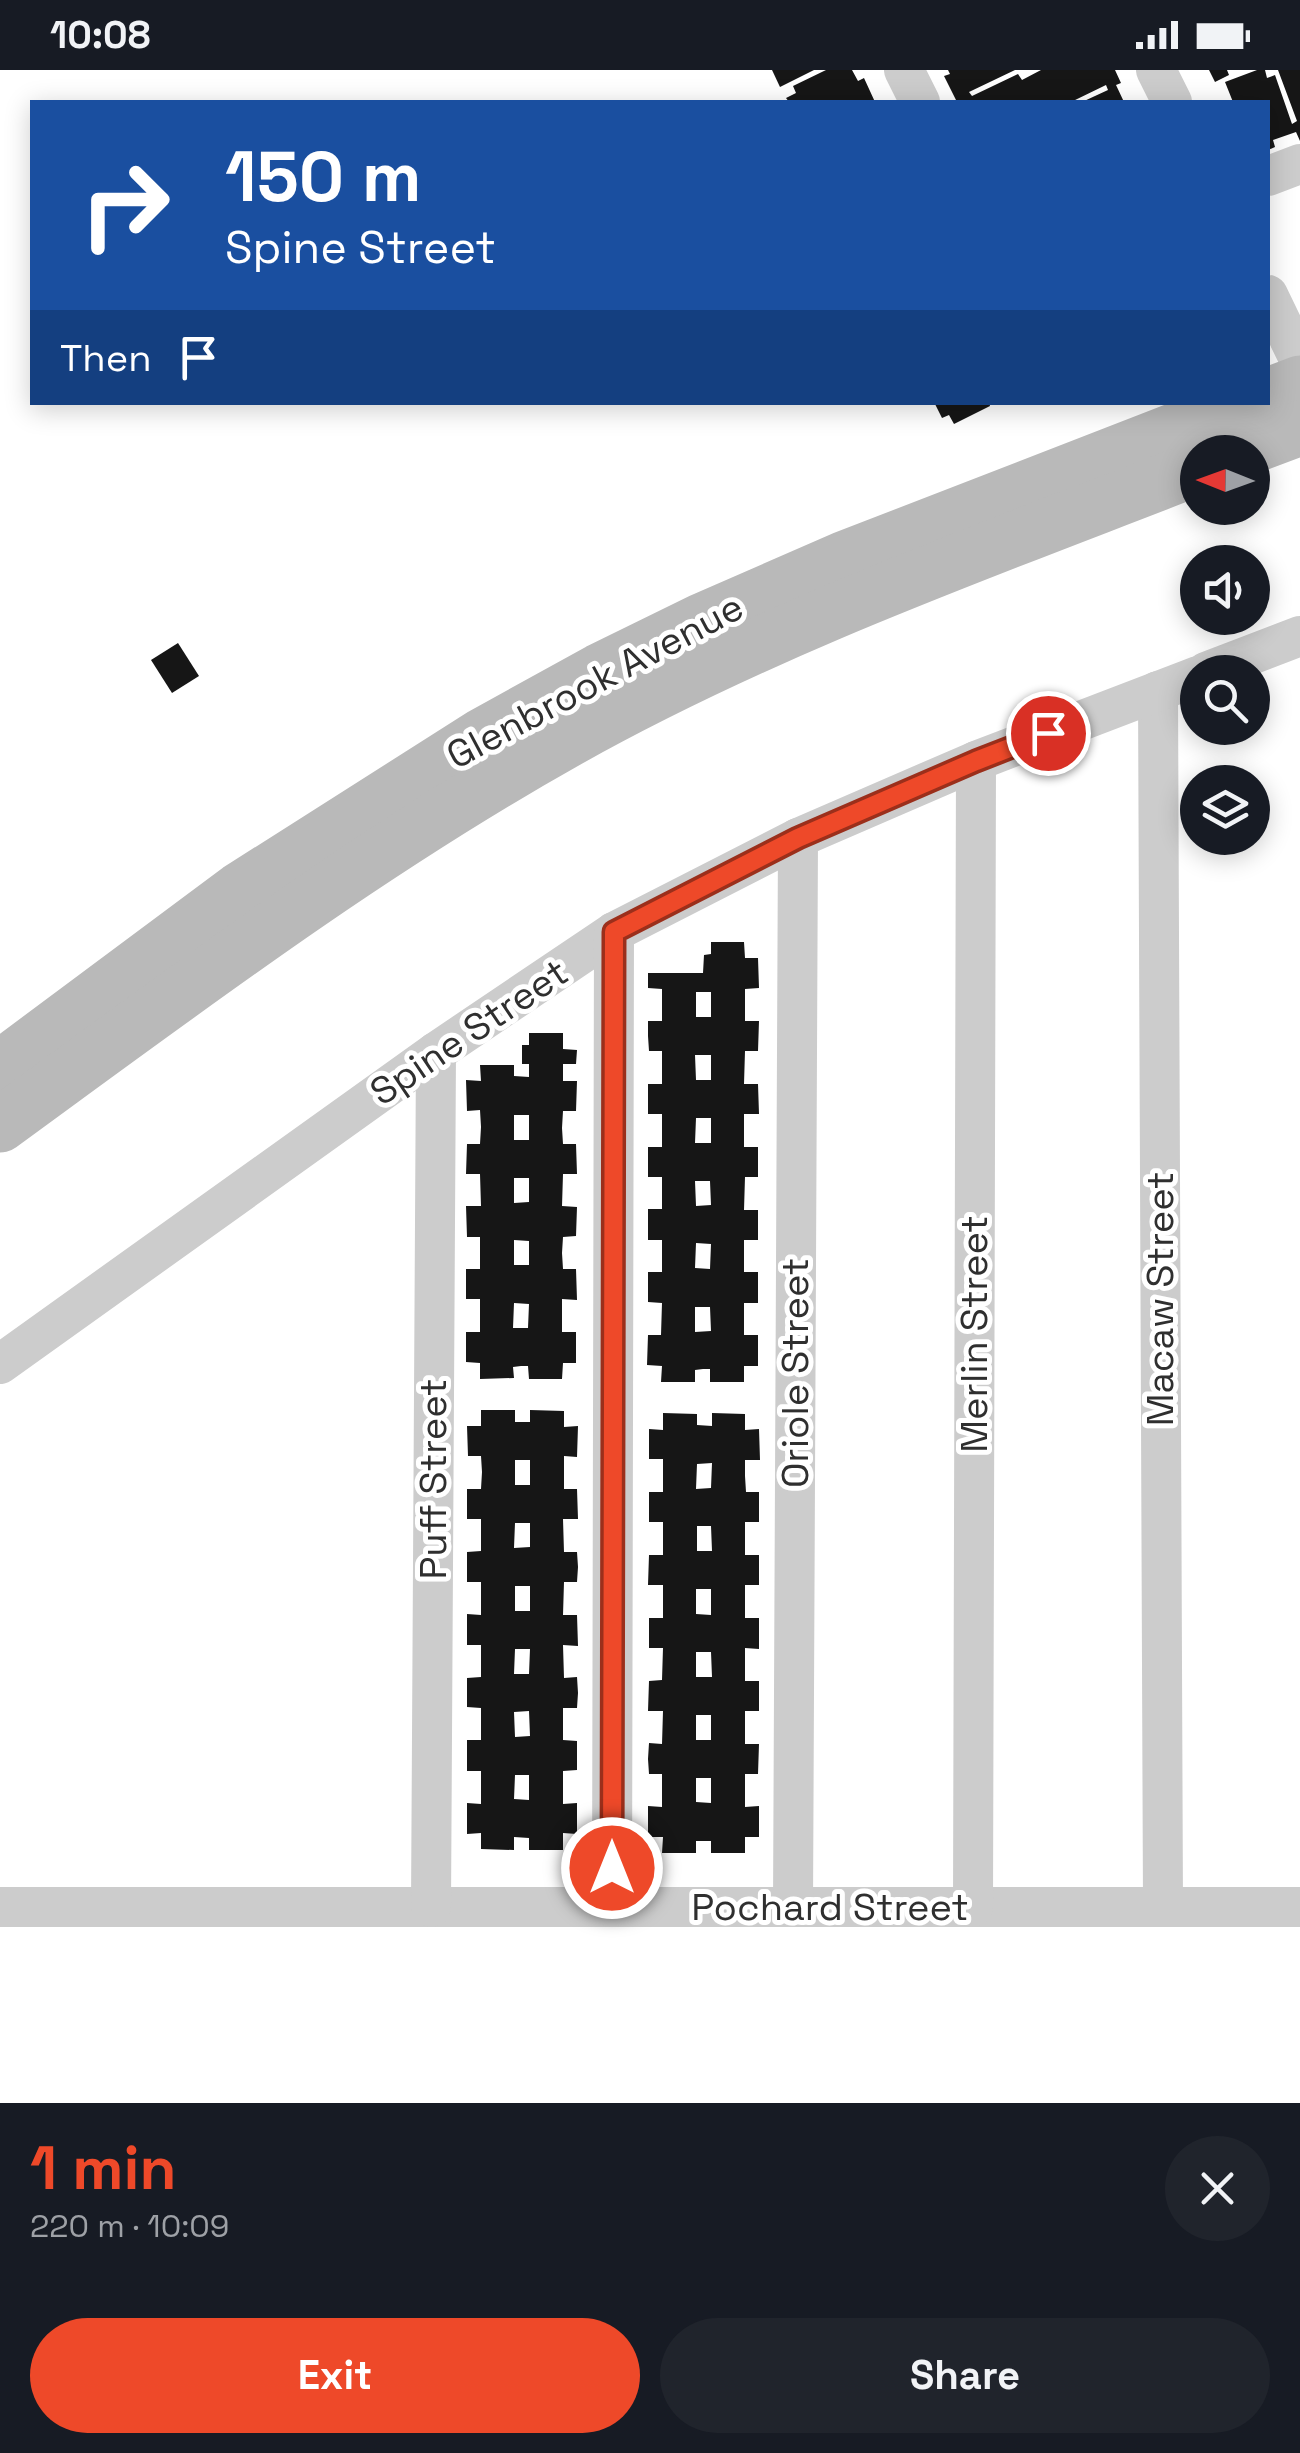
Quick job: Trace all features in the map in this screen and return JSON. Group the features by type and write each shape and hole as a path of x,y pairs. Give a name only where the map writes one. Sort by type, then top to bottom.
{"street":[{"path":"904,70 919,100"},
{"path":"1156,70 1171,100"},
{"path":"1270,175 1300,164"},
{"path":"1270,300 1300,361"},
{"path":"1270,394 1300,383"},
{"name":"Glenbrook Avenue","path":"0,1068 239,890 483,735 599,671 701,620 843,558 1240,405"},
{"path":"1270,439 1300,428"},
{"name":"Glenbrook Avenue","path":"0,1125 266,930 470,797 568,740 692,675 852,603 1180,475"},
{"path":"1250,655 1300,636"},
{"name":"Spine Street","path":"0,1364 436,1052 614,932 798,838 976,761 1180,683"},
{"name":"Macaw Street","path":"1158,691 1163,1907"},
{"name":"Merlin Street","path":"973,1906 976,761"},
{"name":"Oriole Street","path":"793,1907 798,838"},
{"path":"612,1906 614,932"},
{"name":"Puff Street","path":"430,1907 436,1052"},
{"name":"Pochard Street","path":"0,1906 1300,1907"}],"building":[{"path":"772,70 814,70 780,87"},
{"path":"826,70 852,70 858,81 864,78 874,100 788,100 796,93 793,86"},
{"path":"948,70 1015,70 969,92 972,96 1018,74 1022,80 1041,70 1115,70 1123,100 1086,100 1108,90 1106,85 1075,100 956,100 944,76 950,74"},
{"path":"1209,70 1227,70 1229,75 1215,82"},
{"path":"1257,70 1265,70 1267,78 1275,75 1292,124 1297,121 1278,70 1300,70 1300,141 1296,132 1273,140 1275,147 1270,149 1270,100 1232,100 1225,82"},
{"path":"936,405 990,405 954,424 949,415 942,418"},
{"path":"178,643 199,676 172,693 151,660"},
{"path":"711,942 744,942 745,958 758,958 759,988 745,989 745,1021 759,1021 758,1051 745,1051 744,1084 758,1084 759,1114 744,1114 744,1147 758,1147 758,1177 745,1177 744,1210 758,1210 758,1240 744,1240 744,1272 758,1272 758,1303 744,1303 744,1335 758,1335 758,1366 744,1366 744,1382 710,1382 710,1369 703,1369 695,1370 695,1382 661,1382 662,1366 647,1365 648,1335 661,1335 662,1303 648,1302 648,1272 662,1272 662,1240 648,1240 648,1209 662,1209 662,1177 648,1177 648,1147 662,1147 662,1114 648,1114 648,1084 662,1084 662,1051 649,1051 648,1021 662,1021 662,989 648,988 648,973 703,973 704,955 711,954","holes":["696,992 711,992 711,1017 696,1017","695,1055 711,1055 711,1080 696,1080","696,1118 711,1118 711,1143 695,1143","695,1181 710,1181 711,1205 696,1206","696,1243 711,1244 710,1269 695,1268","695,1307 710,1307 711,1331 695,1332"]},
{"path":"529,1033 563,1033 563,1049 577,1050 576,1064 563,1064 563,1081 577,1081 576,1111 563,1111 562,1128 563,1144 576,1144 577,1174 563,1174 562,1206 577,1207 576,1236 563,1237 562,1253 563,1269 576,1269 577,1300 562,1299 562,1332 576,1332 576,1363 563,1363 562,1379 529,1379 528,1366 521,1366 513,1367 514,1378 480,1379 480,1363 466,1362 466,1332 480,1332 480,1299 466,1299 466,1269 480,1269 480,1237 467,1237 466,1206 481,1206 480,1174 466,1174 467,1144 480,1144 481,1127 480,1110 467,1111 466,1080 481,1081 480,1065 514,1065 514,1076 529,1077 529,1064 522,1064 522,1045 529,1045","holes":["514,1115 529,1115 529,1140 514,1140","514,1178 529,1178 529,1202 514,1203","514,1240 529,1241 529,1265 514,1265","514,1303 529,1304 528,1328 513,1328"]},
{"path":"481,1410 515,1410 515,1422 530,1422 530,1410 564,1411 564,1427 578,1426 577,1457 564,1456 564,1489 577,1489 578,1519 563,1519 564,1552 577,1552 578,1567 577,1582 564,1582 563,1615 577,1615 578,1646 563,1645 564,1678 577,1677 578,1693 577,1708 563,1708 563,1740 577,1741 577,1770 563,1771 563,1804 577,1803 577,1834 563,1833 563,1850 529,1850 529,1838 514,1837 514,1850 481,1849 481,1833 467,1834 467,1803 481,1804 481,1771 467,1771 467,1740 481,1740 481,1708 467,1707 467,1678 481,1677 481,1645 467,1645 467,1614 481,1615 481,1582 467,1582 467,1552 481,1551 481,1519 467,1519 467,1489 481,1489 482,1472 481,1456 468,1456 467,1426 481,1426","holes":["515,1460 530,1460 530,1485 515,1485","515,1523 530,1523 530,1547 514,1548","515,1586 530,1586 530,1611 515,1611","515,1649 530,1649 529,1674 514,1674","529,1711 530,1736 515,1737 514,1712","515,1775 529,1775 529,1800 514,1799"]},
{"path":"663,1413 697,1414 697,1425 712,1426 712,1413 745,1414 745,1430 759,1429 760,1460 745,1460 746,1492 759,1492 759,1522 745,1522 745,1555 759,1555 759,1585 745,1585 745,1618 759,1618 759,1649 745,1648 745,1681 759,1681 759,1711 745,1711 745,1744 759,1744 758,1774 745,1774 745,1807 759,1806 759,1837 745,1837 745,1853 711,1853 711,1841 696,1841 696,1853 662,1853 663,1837 648,1837 648,1806 662,1807 662,1774 649,1774 648,1759 649,1743 662,1744 663,1711 648,1711 649,1681 662,1680 663,1648 649,1648 649,1618 663,1618 663,1585 648,1585 649,1555 663,1555 663,1522 649,1522 649,1492 663,1492 663,1459 649,1459 649,1429 663,1430","holes":["712,1463 711,1488 696,1489 697,1464","697,1526 711,1526 712,1551 697,1551","696,1589 711,1589 711,1615 696,1614","696,1652 711,1652 712,1677 696,1677","696,1715 711,1715 711,1740 696,1740","696,1778 711,1778 711,1803 696,1802"]}],"route":[{"path":"612,1868 614,932 798,838 1048,733"}]}
